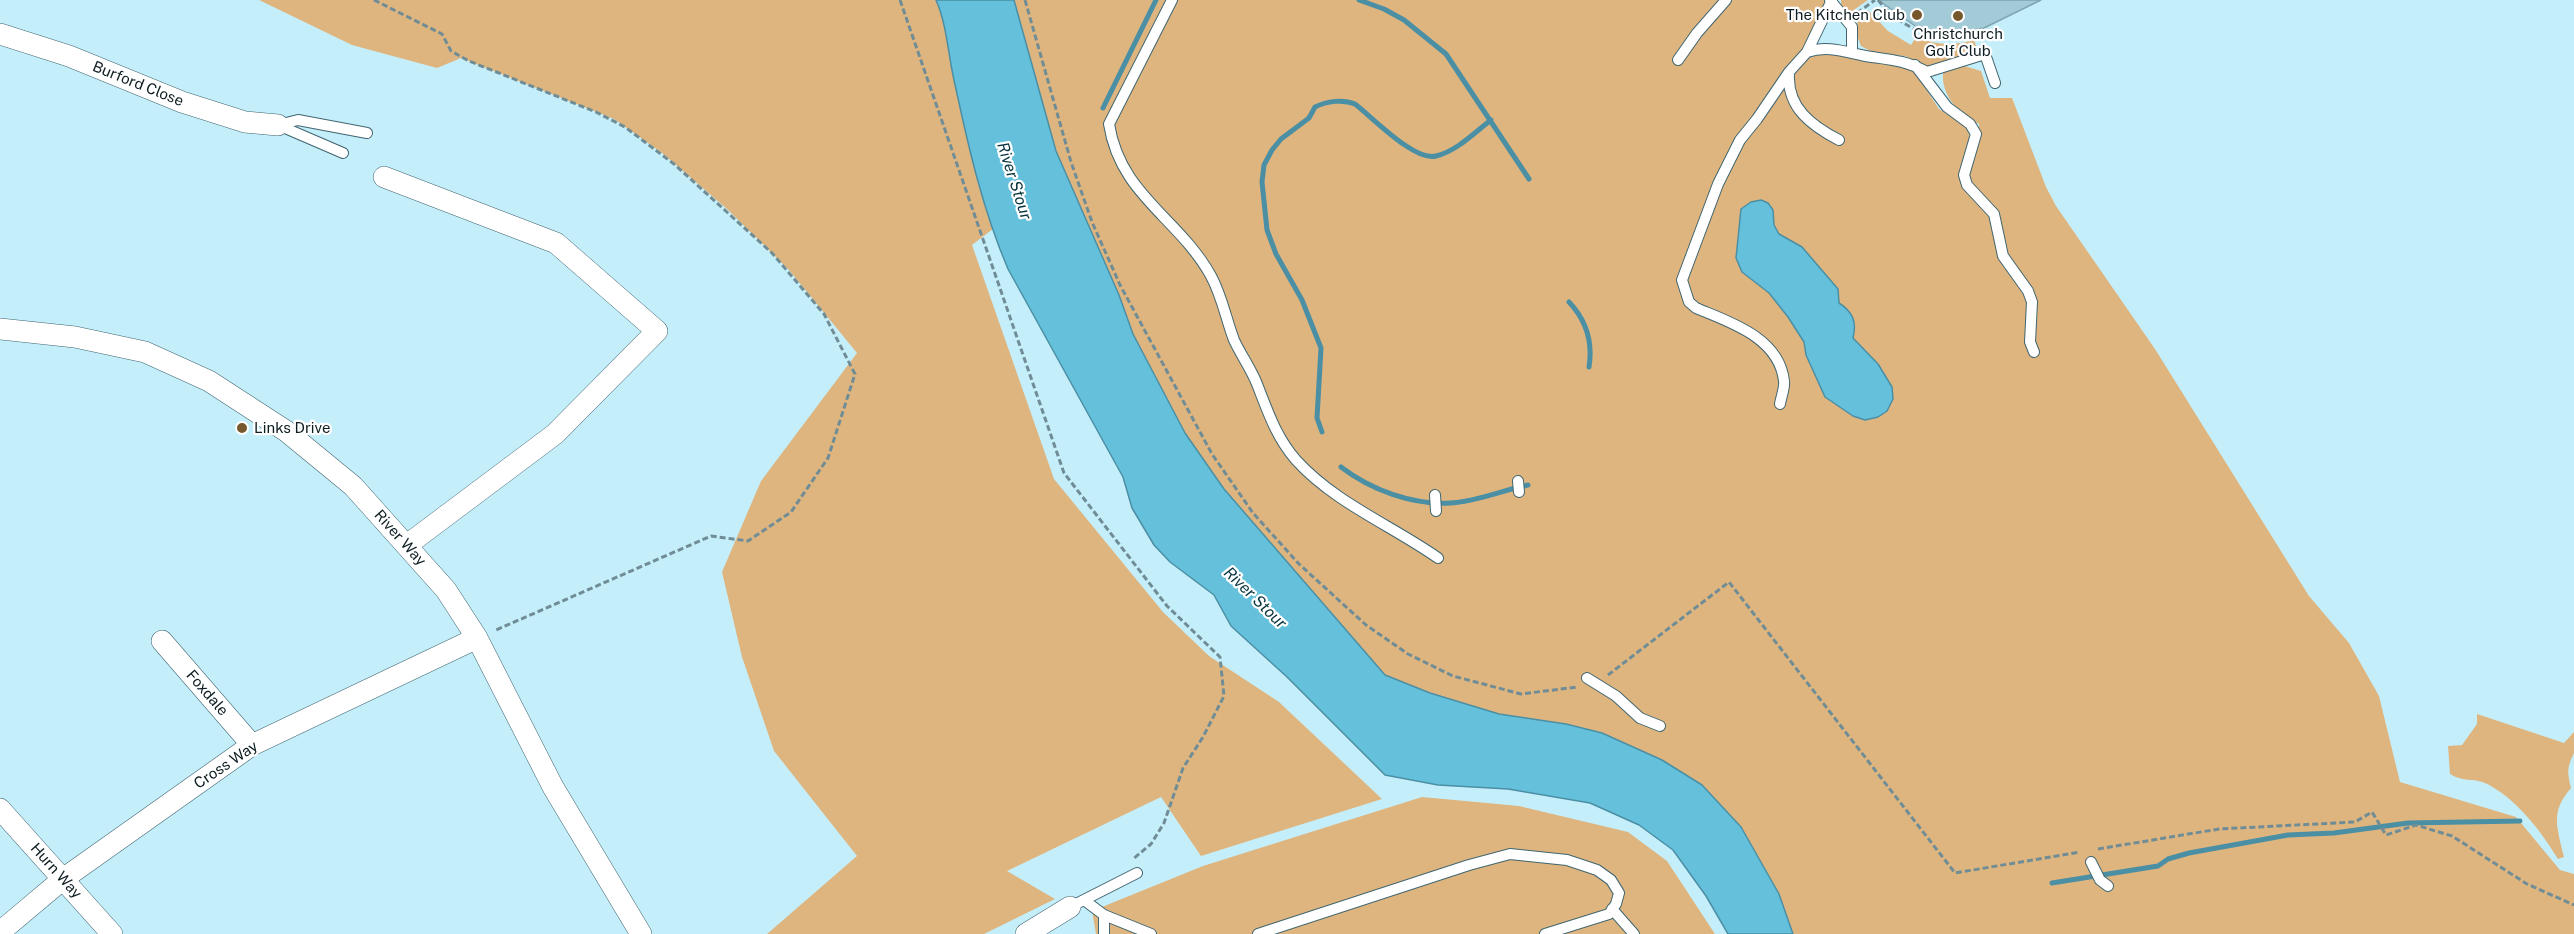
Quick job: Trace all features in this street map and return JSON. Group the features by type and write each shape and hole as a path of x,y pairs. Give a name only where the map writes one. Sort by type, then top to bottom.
{"street":[{"name":"Burford Close","path":"0,34 69,56 182,102 244,122 278,125"},
{"path":"384,177 556,243 657,331 555,434 406,545"},
{"name":"River Way","path":"0,328 75,337 144,352 209,381 286,431 353,486 446,591 477,638 553,787 641,934"},
{"name":"Cross Way","path":"0,932 63,879 252,745 477,638"},
{"name":"Foxdale","path":"162,640 252,745"},
{"name":"Hurn Way","path":"0,809 112,934"},
{"path":"1026,934 1077,903"}],"lane":[{"path":"1172,0 1109,124 1111,136 1126,174 1140,193 1170,221 1210,275 1235,340 1257,384 1269,420 1283,445 1312,477 1437,558"},
{"path":"1678,60 1697,33 1726,0"},
{"path":"1780,404 1784,381 1778,363 1765,346 1749,331 1696,308 1689,302 1683,279 1709,204 1740,140 1789,72 1808,52 1831,1 1852,27 1852,51"},
{"path":"1808,52 1819,48 1852,51 1872,57 1897,59 1927,72 1986,54 1995,83"},
{"path":"1915,65 1947,107 1970,124 1976,134 1964,175 1967,185 1994,214 2003,256 2028,291 2032,302 2030,342 2034,352"},
{"path":"1789,72 1788,87 1803,116 1812,125 1839,140"},
{"path":"278,125 298,120 367,133"},
{"path":"278,125 343,153"},
{"path":"1435,495 1436,511"},
{"path":"1591,680 1616,696 1640,718 1660,726"},
{"path":"1258,934 1469,865 1510,854 1567,860 1597,870 1611,880 1618,893 1609,914 1545,934"},
{"path":"2091,862 2100,880 2108,886"},
{"path":"1077,903 1137,873"},
{"path":"1077,903 1151,934"},
{"path":"1612,909 1634,934"},
{"path":"1104,915 1104,934"}],"path":[{"path":"900,0 1064,473 1167,606 1220,657 1224,696 1203,737 1183,768 1164,823 1151,844 1133,858 1137,873"},
{"path":"1025,0 1071,162 1096,232 1120,285 1212,454 1253,513 1299,564 1366,625 1408,654 1453,676 1521,694 1584,687 1591,680 1606,677 1729,582 1955,873 2081,852"},
{"path":"1848,21 1876,0 1911,28 1936,37 1963,38 1979,35"},
{"path":"2093,850 2219,829 2355,822 2372,812 2386,835 2416,825 2452,836 2527,884 2574,905"}],"shaded area":[{"path":"259,0 1826,0 1802,61 1814,56 1842,54 1873,59 1914,71 1939,109 1968,127 1970,141 1979,144 1979,124 1958,110 1948,96 1943,73 1961,65 1981,71 1990,98 2012,98 2046,187 2056,206 2155,349 2309,596 2349,643 2379,696 2400,782 2516,817 2560,870 2574,874 2574,934 1793,934 1779,894 1741,827 1702,785 1662,760 1565,724 1499,714 1430,693 1385,675 1224,489 1185,433 1133,334 1119,295 1065,174 972,245 1054,479 1163,612 1209,656 1279,702 1382,799 1201,856 1161,797 1007,871 1055,899 984,934 767,934 857,856 774,751 742,657 722,572 761,481 857,353 789,270 727,209 662,153 614,119 461,58 437,68 352,45"},
{"path":"1841,0 1868,0 1851,12 1845,11"},
{"path":"1868,10 1888,31 1911,45 1916,37 1945,44 1974,40 1978,51 1927,68 1905,56 1874,53 1861,46 1856,33 1858,18"},
{"path":"2477,714 2564,743 2574,732 2574,753 2568,770 2571,788 2560,805 2557,820 2564,857 2558,859 2535,826 2507,797 2485,783 2450,774 2448,746 2462,745 2477,724"},
{"path":"1422,797 1519,806 1628,832 1667,861 1715,934 1096,934 1092,911 1203,866"}],"water":[{"name":"River Stour","path":"936,0 1014,0 1056,151 1119,295 1133,334 1185,433 1224,489 1385,675 1430,693 1499,714 1566,724 1602,733 1662,760 1702,785 1741,827 1779,894 1793,934 1728,934 1706,896 1673,850 1639,825 1590,803 1508,789 1438,785 1385,775 1287,677 1231,626 1214,595 1170,562 1154,545 1132,508 1123,477 1008,269 983,200 970,152 945,29"},
{"path":"1761,200 1768,203 1773,210 1774,225 1779,234 1802,247 1838,289 1839,303 1848,310 1853,318 1853,338 1878,364 1892,387 1893,399 1887,411 1878,417 1865,420 1853,416 1825,397 1806,355 1804,342 1788,317 1769,293 1742,272 1736,258 1741,209 1751,202"}],"building":[{"path":"1878,0 2041,0 1984,28 1950,34 1918,28"}],"waterway":[{"path":"1103,108 1156,0"},
{"path":"1359,0 1384,9 1404,20 1446,54 1529,179"},
{"path":"1322,432 1317,418 1321,348 1302,300 1276,254 1267,230 1262,182 1264,165 1272,150 1281,139 1309,118 1315,107 1335,101 1355,104 1406,146 1427,156 1444,154 1491,120"},
{"path":"1569,302 1580,316 1587,332 1590,349 1589,367"},
{"path":"1341,467 1365,483 1392,494 1407,499 1436,503 1470,500 1528,485"},
{"path":"2052,883 2158,866 2168,859 2189,853 2288,835 2334,833 2408,823 2520,821"}],"place":[{"name":"The Kitchen Club","path":"1917,15"},
{"name":"Christchurch Golf Club","path":"1958,16"},
{"name":"Links Drive","path":"242,428"}]}
